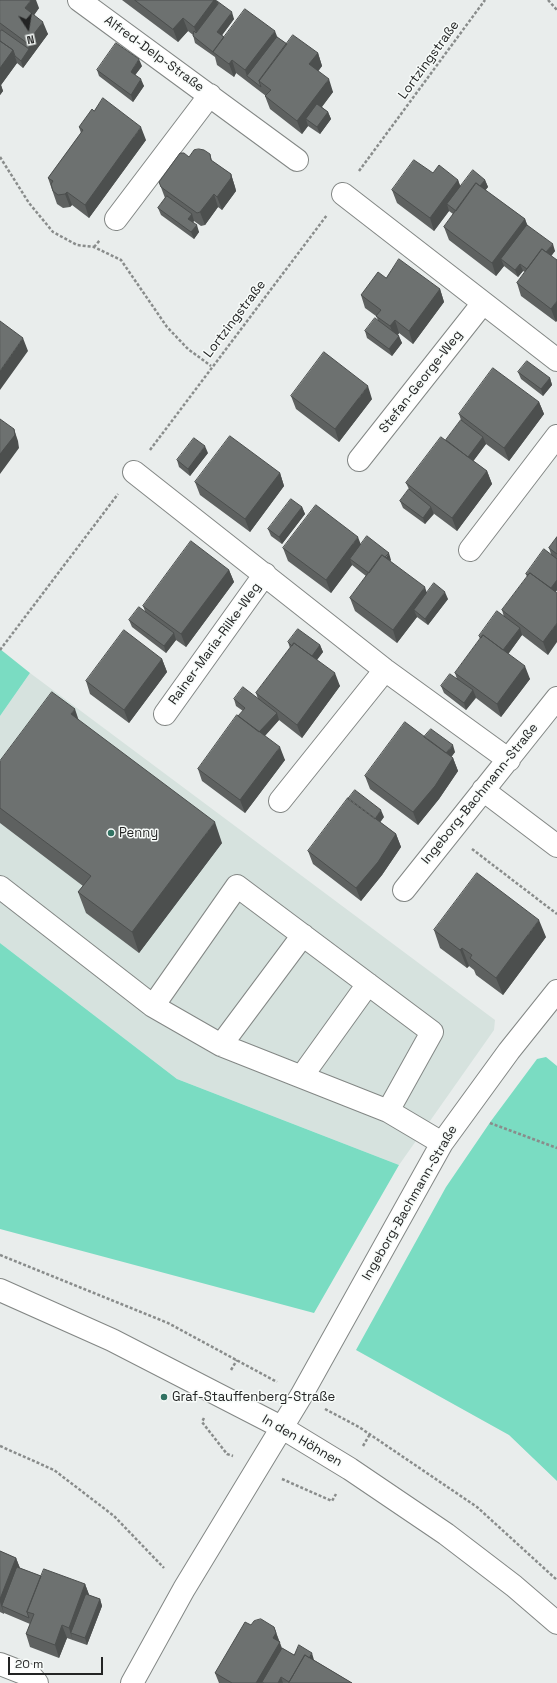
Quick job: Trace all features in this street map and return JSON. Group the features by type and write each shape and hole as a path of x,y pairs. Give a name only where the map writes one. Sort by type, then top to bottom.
{"street":[{"name":"Alfred-Delp-Straße","path":"79,0 297,160"},
{"name":"Alfred-Delp-Straße","path":"116,219 210,95"},
{"path":"343,194 557,360"},
{"name":"Stefan-George-Weg","path":"359,460 483,303"},
{"path":"470,550 557,436"},
{"name":"Rainer-Maria-Rilke-Weg","path":"134,472 385,670 509,760"},
{"name":"Rainer-Maria-Rilke-Weg","path":"165,714 265,574"},
{"path":"280,801 385,670"},
{"name":"Ingeborg-Bachmann-Straße","path":"404,890 482,790 509,760 557,698"},
{"path":"482,790 557,846"},
{"path":"0,886 153,1006 221,1045 388,1111 442,1143"},
{"path":"153,1006 237,886 432,1032 388,1111"},
{"path":"221,1045 302,935"},
{"path":"302,1076 368,984"},
{"name":"Ingeborg-Bachmann-Straße","path":"281,1427 301,1396 442,1143 463,1113 557,991"},
{"name":"In den Höhnen","path":"0,1290 112,1340 281,1427 350,1469 446,1534 514,1586 557,1623"},
{"path":"139,1681 184,1589 281,1427"},
{"path":"0,1664 31,1676 37,1683"}],"path":[{"name":"Lortzingstraße","path":"0,650 134,472 211,366 343,194 485,0"},
{"path":"548,0 557,10"},
{"path":"0,157 29,203 53,232 77,245 94,247 121,260 167,327 188,349 211,366"},
{"path":"450,832 557,914"},
{"path":"463,1113 557,1148"},
{"path":"0,1446 54,1470 114,1516 184,1589"}],"shaded area":[{"path":"30,673 495,1020 494,1030 399,1165 177,1079 0,943 0,716"}],"green space":[{"path":"0,649 30,673 0,716"},
{"path":"0,943 177,1079 399,1165 314,1313 0,1229"},
{"path":"546,1057 557,1066 557,1481 509,1435 356,1350 446,1187 491,1121 537,1059"}],"building":[{"path":"0,0 31,0 25,8 43,22 27,43 0,23"},
{"path":"135,0 214,0 194,27 183,18 173,29"},
{"path":"217,1 232,12 217,32 224,37 213,52 193,36 194,31 196,33 218,4"},
{"path":"245,9 275,31 245,70 232,60 229,64 213,52"},
{"path":"2,30 29,49 21,61 15,56 13,50 0,41 0,32"},
{"path":"293,35 318,53 309,64 329,79 297,121 265,96 271,90 259,81"},
{"path":"277,37 287,44 259,81 261,87 247,76"},
{"path":"0,41 13,50 0,68"},
{"path":"116,43 139,59 131,72 141,79 131,95 97,70"},
{"path":"103,98 141,127 85,205 67,192 65,194 58,195 53,191 51,184 53,181 48,178 83,130 79,127 92,109 94,111"},
{"path":"317,104 328,112 317,127 306,119"},
{"path":"199,149 210,154 211,160 231,174 231,178 217,197 214,194 200,212 197,213 161,187 159,182 180,153 184,153 189,157 194,150"},
{"path":"414,160 433,173 439,165 458,180 430,218 392,190"},
{"path":"473,170 485,180 480,186 476,183 456,211 447,204"},
{"path":"476,183 525,219 492,263 444,227"},
{"path":"167,196 192,214 188,219 197,225 191,232 158,208"},
{"path":"527,225 553,244 546,252 542,249 527,269 520,264 515,270 501,259"},
{"path":"542,249 557,260 557,301 551,309 517,283"},
{"path":"399,259 440,289 409,331 395,320 390,326 376,316 381,310 361,295 378,272 386,278"},
{"path":"375,318 399,336 389,349 365,331"},
{"path":"0,321 23,338 0,371"},
{"path":"324,352 368,386 335,429 291,396"},
{"path":"527,361 550,378 541,389 518,372"},
{"path":"493,368 539,402 504,448 459,414"},
{"path":"0,419 14,429 15,435 0,454"},
{"path":"461,420 483,437 468,457 446,440"},
{"path":"230,436 280,473 245,519 195,482"},
{"path":"441,437 487,471 452,518 406,483"},
{"path":"194,438 205,446 188,469 177,460"},
{"path":"409,489 431,507 423,518 400,501"},
{"path":"291,499 302,507 279,537 268,529"},
{"path":"316,505 358,537 326,580 283,548"},
{"path":"367,536 389,553 385,557 382,555 369,573 350,559"},
{"path":"557,537 557,554 549,548"},
{"path":"191,541 229,570 181,634 143,606"},
{"path":"544,549 557,559 557,580 551,588 530,573 528,575 526,574"},
{"path":"382,555 425,587 393,630 350,598"},
{"path":"530,573 557,593 557,623 543,642 502,610"},
{"path":"434,583 445,592 425,619 414,610"},
{"path":"139,607 174,633 164,646 129,620"},
{"path":"497,611 520,628 503,650 483,635 481,638 479,636"},
{"path":"298,629 320,645 312,656 294,643 292,646 288,642"},
{"path":"124,630 162,659 124,710 86,681"},
{"path":"483,635 525,666 497,704 455,673"},
{"path":"294,643 335,673 297,725 256,693"},
{"path":"450,674 473,690 464,703 441,686"},
{"path":"243,687 277,713 259,732 238,716 245,708 234,699"},
{"name":"Penny","path":"52,692 75,709 71,714 215,822 132,932 78,892 91,876 0,808 0,761"},
{"path":"237,715 280,747 240,800 198,769"},
{"path":"405,722 453,758 435,786 413,812 365,776"},
{"path":"431,729 453,745 446,753 424,737"},
{"path":"355,790 381,810 375,819 348,799"},
{"path":"348,798 396,834 378,862 356,888 308,851"},
{"path":"477,873 539,920 496,978 470,958 472,955 462,948 460,950 434,930"},
{"path":"0,1551 16,1558 0,1599"},
{"path":"17,1567 41,1576 27,1612 29,1618 2,1606"},
{"path":"44,1569 85,1584 69,1628 62,1625 55,1645 26,1634 34,1614 27,1612"},
{"path":"86,1594 100,1599 85,1638 71,1633"},
{"path":"261,1619 274,1627 276,1633 273,1638 280,1642 256,1683 232,1683 215,1673 245,1622 251,1625 254,1621"},
{"path":"299,1645 312,1653 309,1658 305,1655 289,1682 281,1677 278,1683 262,1682 282,1648 294,1655"},
{"path":"305,1655 352,1683 289,1683"}],"place":[{"name":"Penny","path":"111,833"},
{"name":"Graf-Stauffenberg-Straße","path":"164,1397"}]}
